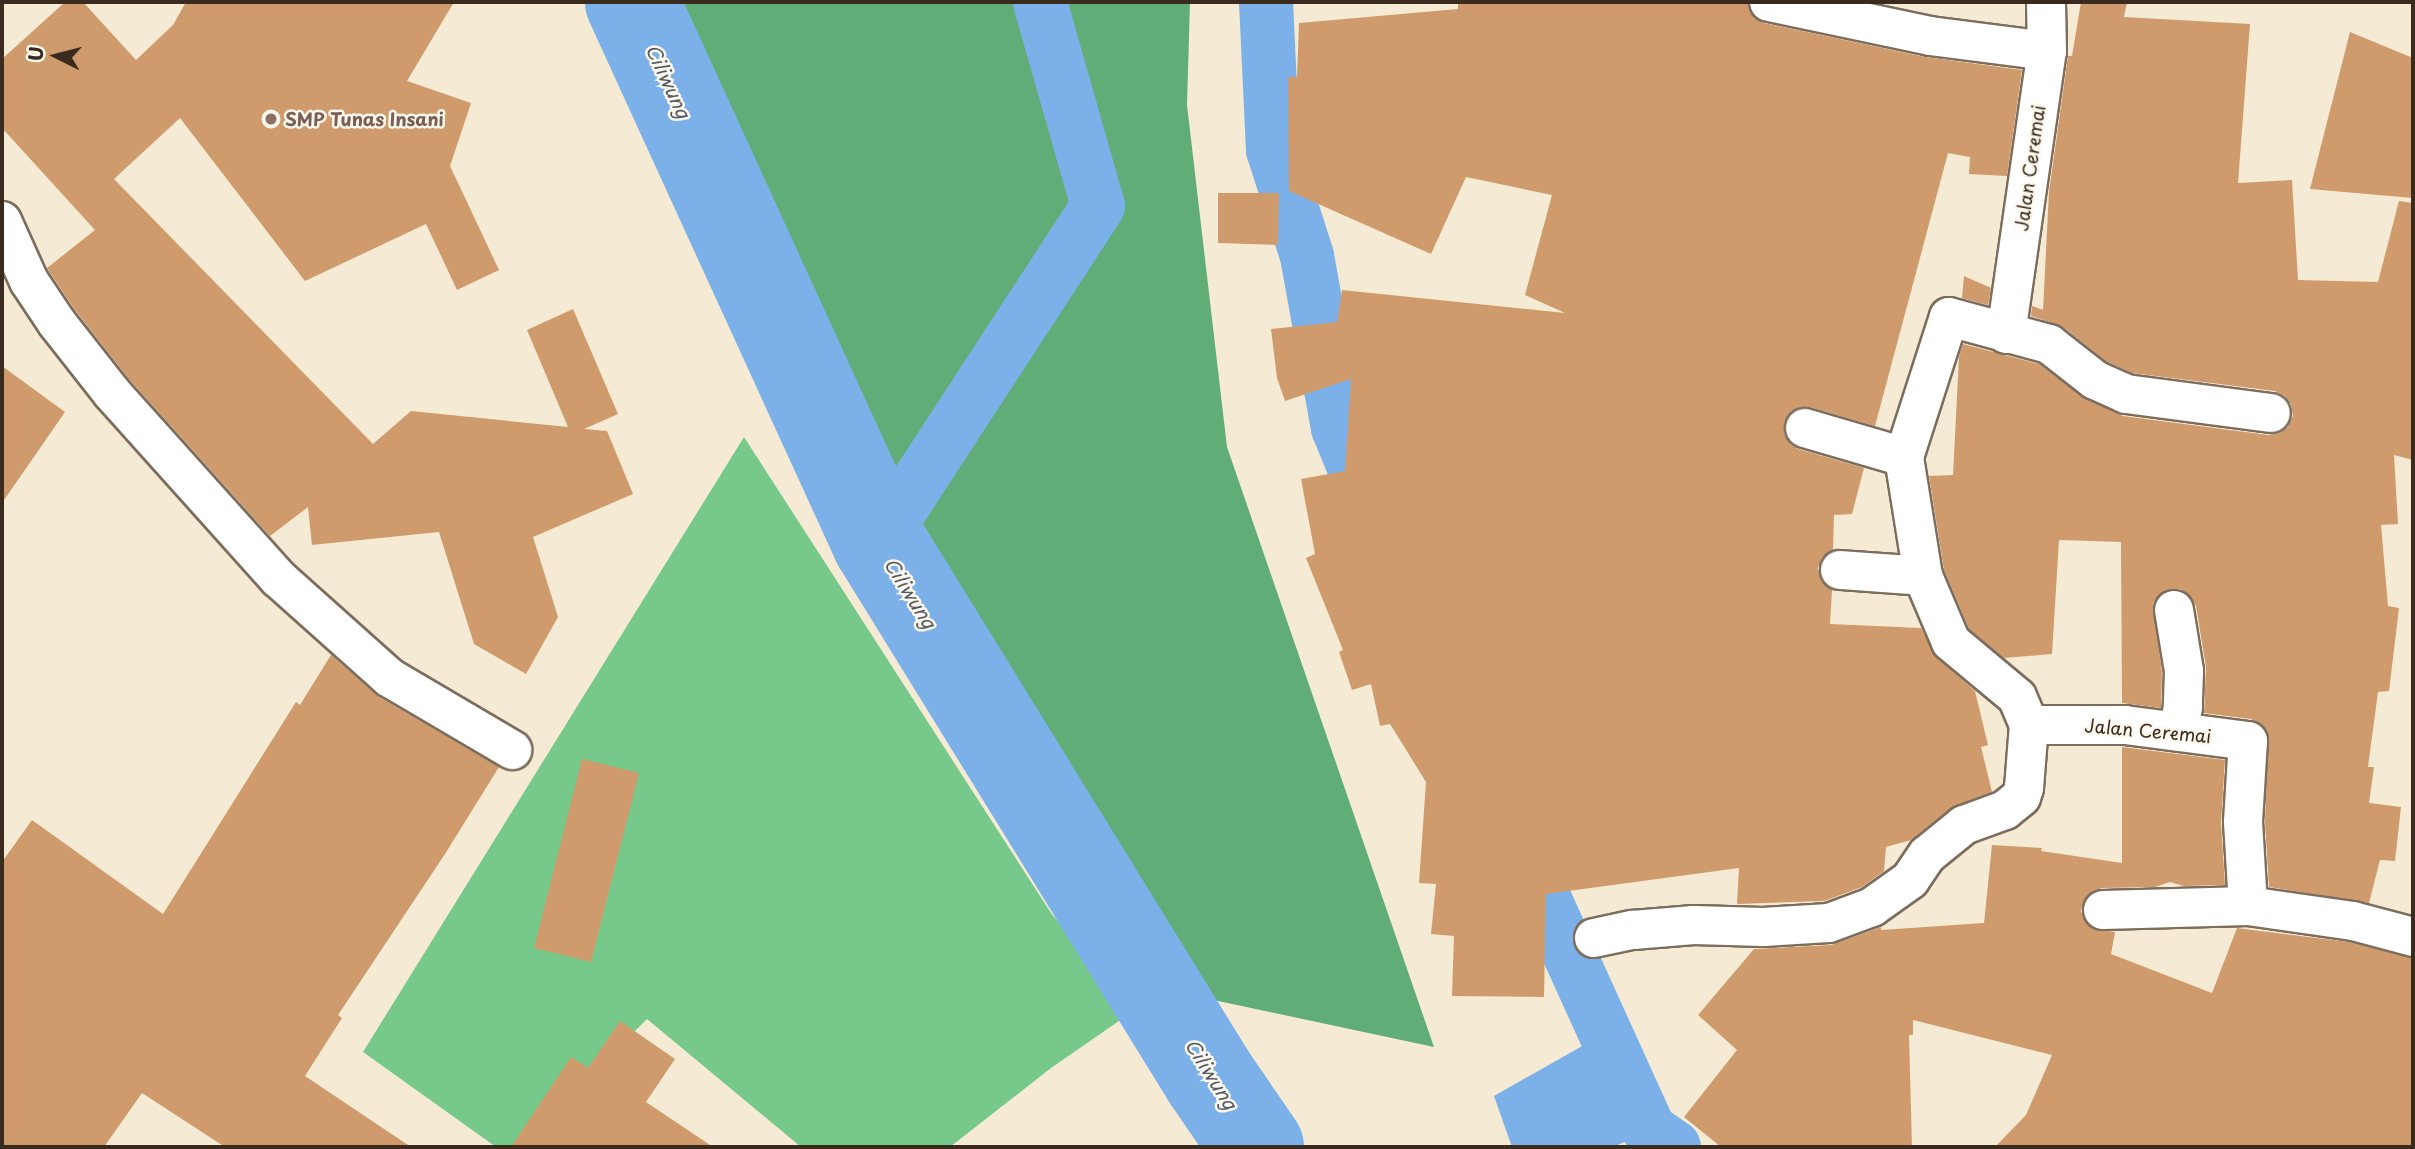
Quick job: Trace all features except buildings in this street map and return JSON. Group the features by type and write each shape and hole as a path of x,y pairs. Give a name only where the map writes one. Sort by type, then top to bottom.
{"street":[{"path":"1769,2 1930,36 2047,51"},
{"name":"Jalan Ceremai","path":"2006,334 2047,51 2046,2"},
{"path":"2,222 29,281 57,323 112,393 278,578 390,678 512,750"},
{"path":"1594,939 1633,930 1694,925 1763,928 1829,923 1872,907 1910,880 1927,855 1964,825 2004,810 2021,797 2029,725 2017,697 1951,642 1923,576 1904,457 1946,320 1953,316 2006,334 2049,344 2095,380 2126,394 2271,412"},
{"path":"1805,428 1904,457"},
{"path":"1840,570 1923,576"},
{"path":"2174,610 2184,681 2178,732"},
{"name":"Jalan Ceremai","path":"2029,725 2125,725 2248,741 2243,822 2248,906"},
{"path":"2103,910 2248,906 2353,920 2413,937"}],"green space":[{"path":"632,2 1190,2 1187,105 1227,447 1434,1047 1195,996 1164,1003 879,542"},
{"path":"744,437 1051,913 1132,1012 1051,1068 950,1147 801,1147 647,1019 519,1147 496,1147 363,1052"}],"water":[{"path":"1195,996 1292,1147 1232,1147 1132,1012"},
{"path":"1584,1045 1627,1141 1613,1147 1512,1147 1494,1096"}],"waterway":[{"name":"Ciliwung","path":"632,2 879,542 1209,1077 1257,1147"},
{"path":"879,542 1098,206 1040,2"},
{"path":"1266,2 1273,150 1307,256 1338,428 1375,518"},
{"path":"1515,834 1649,1130 1674,1147"}],"place":[{"name":"SMP Tunas Insani","path":"271,119"}]}
